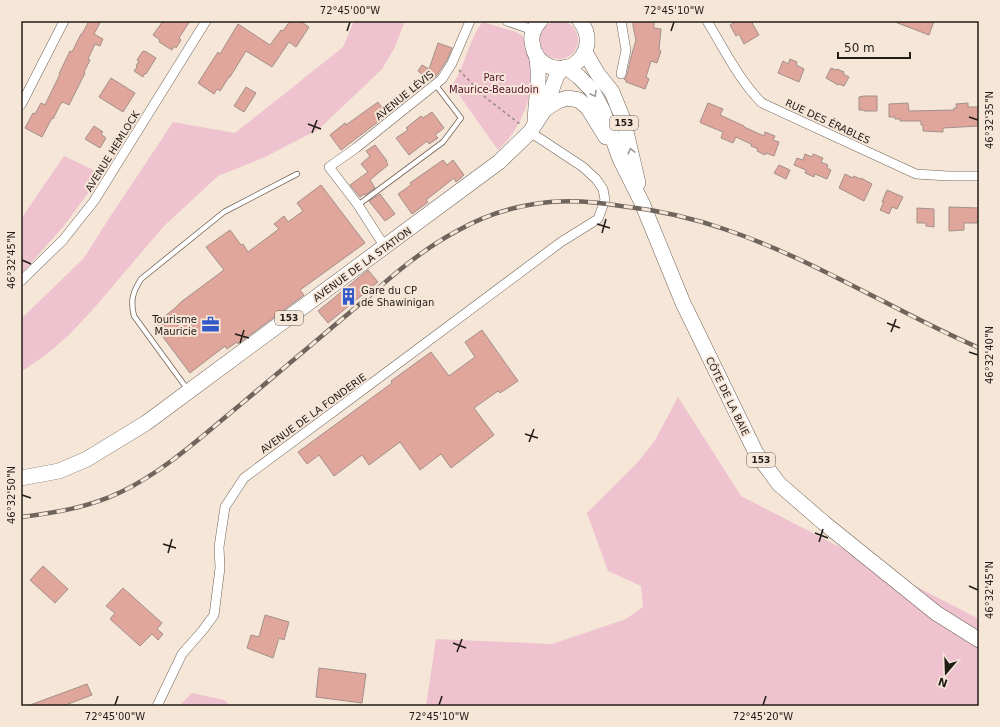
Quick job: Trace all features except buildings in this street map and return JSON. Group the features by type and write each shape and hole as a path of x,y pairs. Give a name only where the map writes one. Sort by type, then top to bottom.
{"main road":[{"path":"582,22 587,34 585,52"},
{"path":"533,127 538,64 532,42 532,36 537,26"},
{"name":"153","path":"536,54 540,60 547,65 555,68 564,68 577,62 585,52"},
{"name":"153","path":"585,52 597,74 612,92 623,119 636,171 642,203"},
{"name":"153","path":"564,68 579,77 592,90 603,111 620,159 642,203"},
{"name":"AVENUE DE LA STATION","path":"21,478 59,471 87,459 146,423 499,162 533,127 545,109 554,83 564,68"},
{"path":"545,109 558,101 567,98 579,100 588,108 620,159"},
{"name":"CÔTE DE LA BAIE","path":"642,203 683,303 756,453 779,484 824,523 936,613 979,640"}],"street":[{"path":"21,105 63,21"},
{"name":"AVENUE HEMLOCK","path":"21,281 63,240 94,201 206,21"},
{"name":"AVENUE LÉVIS","path":"358,205 329,167 356,148 442,79 452,63 470,21"},
{"path":"507,21 537,26"},
{"path":"621,21 626,50 621,74"},
{"name":"RUE DES ÉRABLES","path":"707,21 738,73 762,102 916,174 979,176"},
{"name":"AVENUE DE LA FONDERIE","path":"157,706 182,654 214,615 220,568 219,548 225,507 244,478 561,242 598,219 605,200 603,189 596,179 533,127"},
{"path":"358,205 385,247"}],"lane":[{"path":"358,205 443,142 461,118 435,84"},
{"path":"189,391 134,316 132,297 135,289 141,279 224,212 297,174"}],"path":[{"path":"452,63 486,98 533,127"}],"green space":[{"path":"354,21 405,21 395,47 382,69 319,129 265,157 218,176 164,226 95,307 69,335 47,354 21,372 21,319 84,258 173,122 235,133 343,47"},
{"path":"555,21 563,21 573,26 577,33 577,47 573,54 563,59 555,59 545,54 543,51 540,44 540,36 545,26 548,24"},
{"name":"Parc Maurice-Beaudoin","path":"482,23 516,32 523,36 530,55 532,68 531,88 526,108 511,135 498,150 452,85 461,68 474,35"},
{"path":"64,156 102,174 63,227 21,274 21,219"},
{"path":"678,397 741,496 979,619 979,706 426,706 436,639 552,644 626,619 643,607 641,586 608,571 587,513 638,462 654,442"},
{"path":"192,693 224,700 231,706 179,706"}],"railway":[{"path":"21,517 47,514 97,502 137,484 197,441 419,255 444,238 479,220 514,208 538,203 559,201 594,202 661,212 688,218 727,230 792,256 947,334 979,348"}],"place":[{"name":"Gare du CP de Shawinigan","path":"348,296"},
{"name":"Tourisme Mauricie","path":"210,325"}]}
